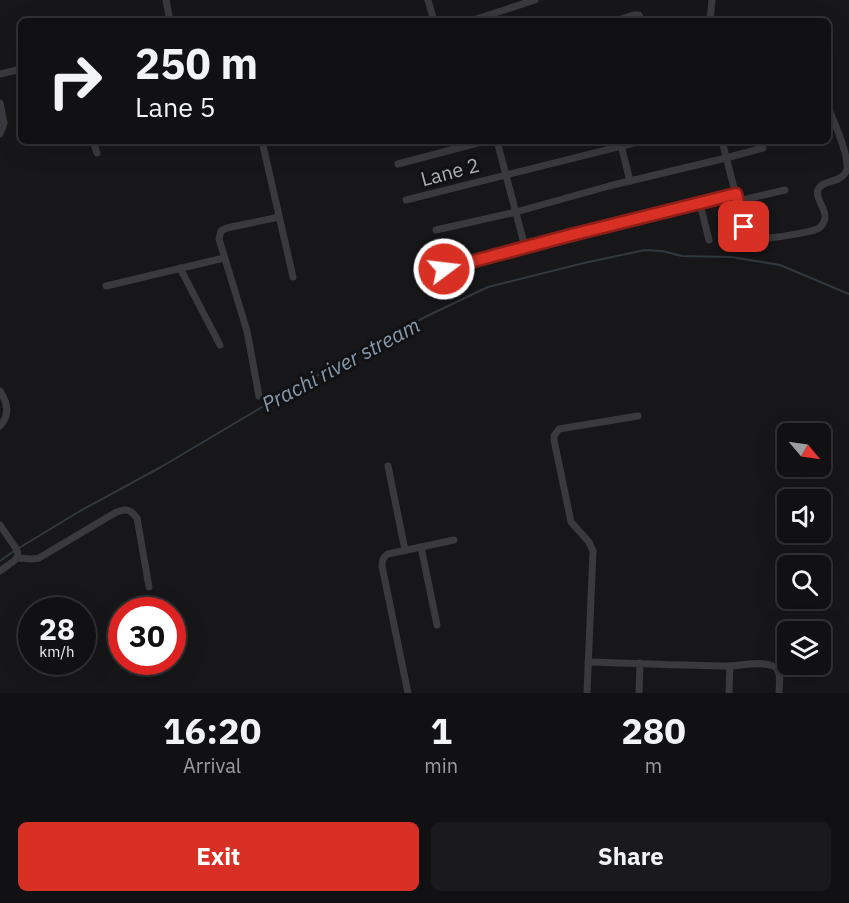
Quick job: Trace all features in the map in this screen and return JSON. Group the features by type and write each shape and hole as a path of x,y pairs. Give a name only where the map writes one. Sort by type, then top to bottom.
{"street":[{"path":"166,0 169,18"},
{"path":"428,0 433,18"},
{"path":"479,18 535,0"},
{"path":"710,18 712,0"},
{"path":"624,18 634,15 639,15 640,18"},
{"path":"0,74 18,70"},
{"path":"0,103 4,123 0,134"},
{"path":"723,144 749,236 755,239 812,231 825,220 818,190 823,184 843,176 848,169 843,143 831,114"},
{"path":"94,144 97,153"},
{"path":"263,144 293,277"},
{"path":"398,164 474,144"},
{"path":"498,144 525,247"},
{"path":"621,144 630,181"},
{"name":"Lane 2","path":"406,200 621,144"},
{"path":"436,230 516,212 763,148"},
{"path":"444,269 649,215 785,190"},
{"path":"700,204 710,240"},
{"path":"259,396 247,331 219,239 221,231 279,217"},
{"path":"106,286 224,258"},
{"path":"180,268 220,345"},
{"path":"0,391 8,413 0,426"},
{"path":"586,693 593,551 589,542 571,522 554,436 559,429 638,416"},
{"path":"388,466 405,550"},
{"path":"0,571 17,557 39,558 125,509 137,518 149,587"},
{"path":"0,525 17,550 17,557"},
{"path":"408,693 382,566 384,556 454,540"},
{"path":"421,547 437,625"},
{"path":"588,662 730,666 770,664 777,668 779,673 779,693"},
{"path":"639,693 640,663"},
{"path":"729,693 730,666"}],"waterway":[{"name":"Prachi river stream","path":"19,548 296,387 425,317 488,287 645,250 682,256 731,257 780,265 849,294"},
{"name":"Prachi river stream","path":"0,561 14,551"}],"route":[{"path":"444,269 736,194 744,227"}]}
